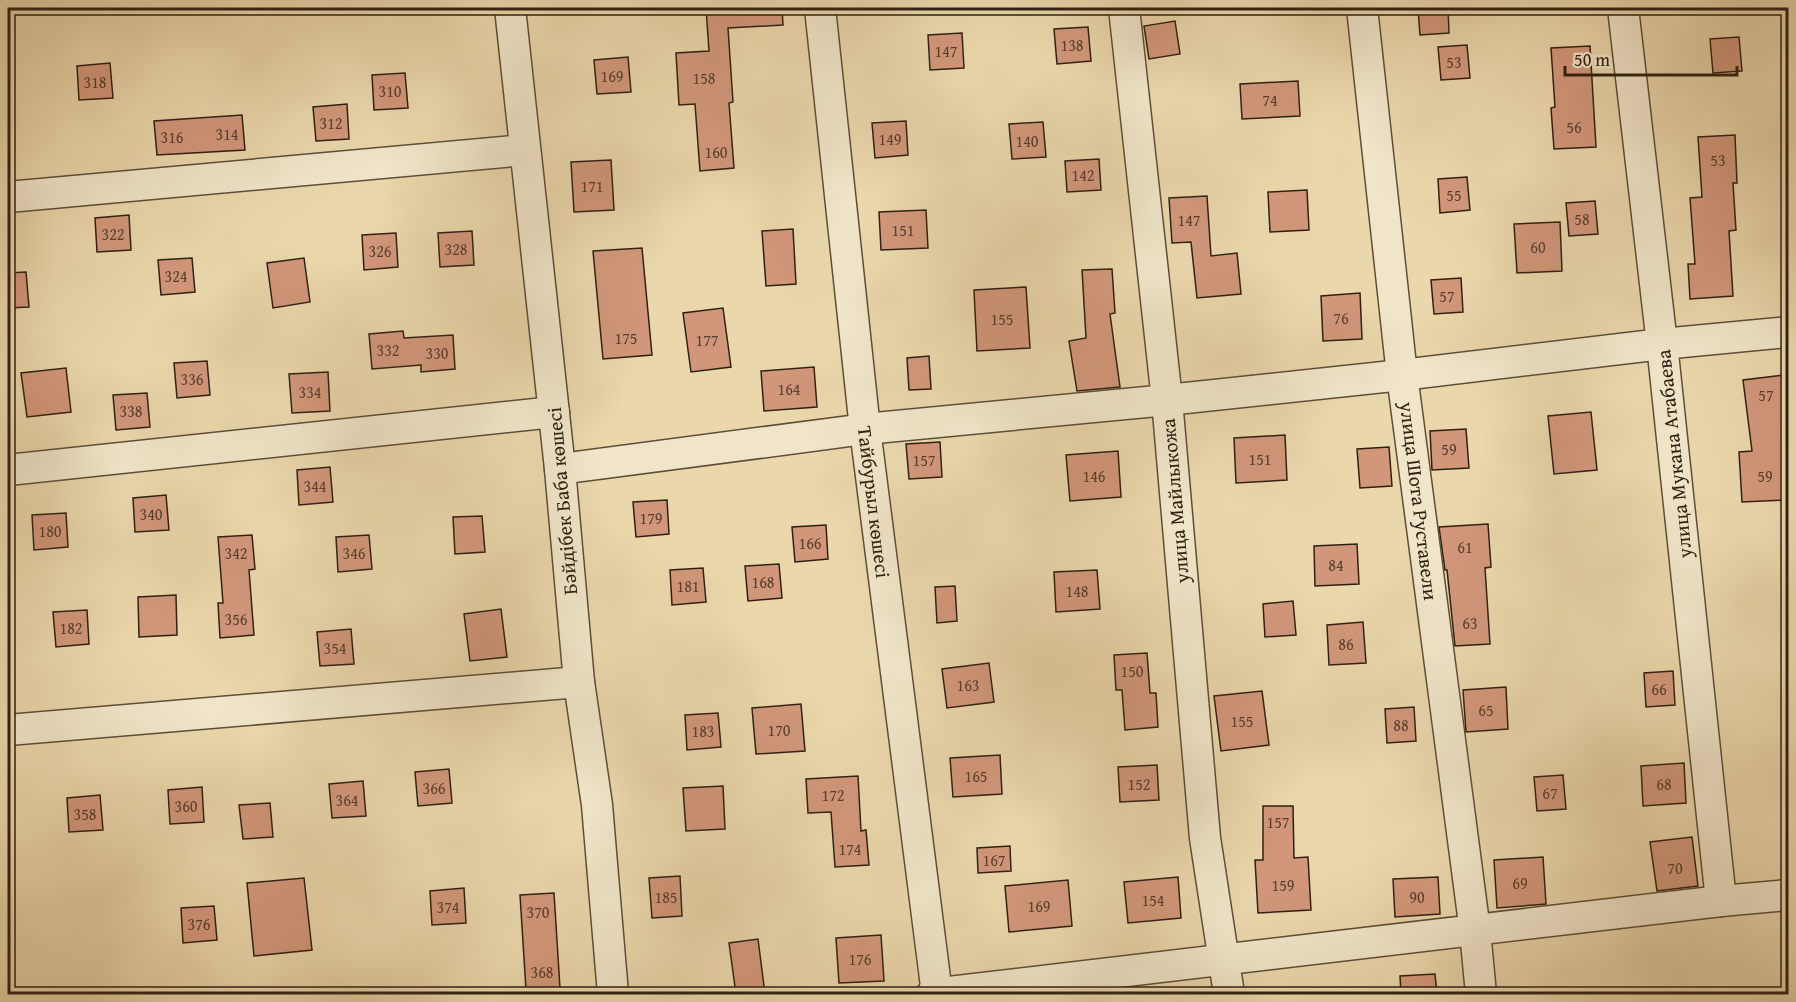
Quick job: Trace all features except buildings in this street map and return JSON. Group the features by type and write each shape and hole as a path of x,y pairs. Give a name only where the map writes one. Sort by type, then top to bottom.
{"street":[{"name":"Бәйдібек Баба көшесі","path":"510,8 560,469 579,682 597,805 613,994"},
{"name":"Тайбурыл көшесі","path":"820,8 865,429 937,994"},
{"name":"улица Майлыкожа","path":"1124,8 1167,400 1205,837 1225,960 1228,994"},
{"name":"улица Шота Руставели","path":"1362,8 1402,375 1475,931 1481,994"},
{"name":"улица Мукана Атабаева","path":"1623,8 1662,344 1721,901"},
{"path":"8,197 525,150"},
{"path":"560,469 865,429 1167,400 1788,332"},
{"path":"8,470 554,412"},
{"path":"8,730 579,682"},
{"path":"932,994 1788,895"}]}
